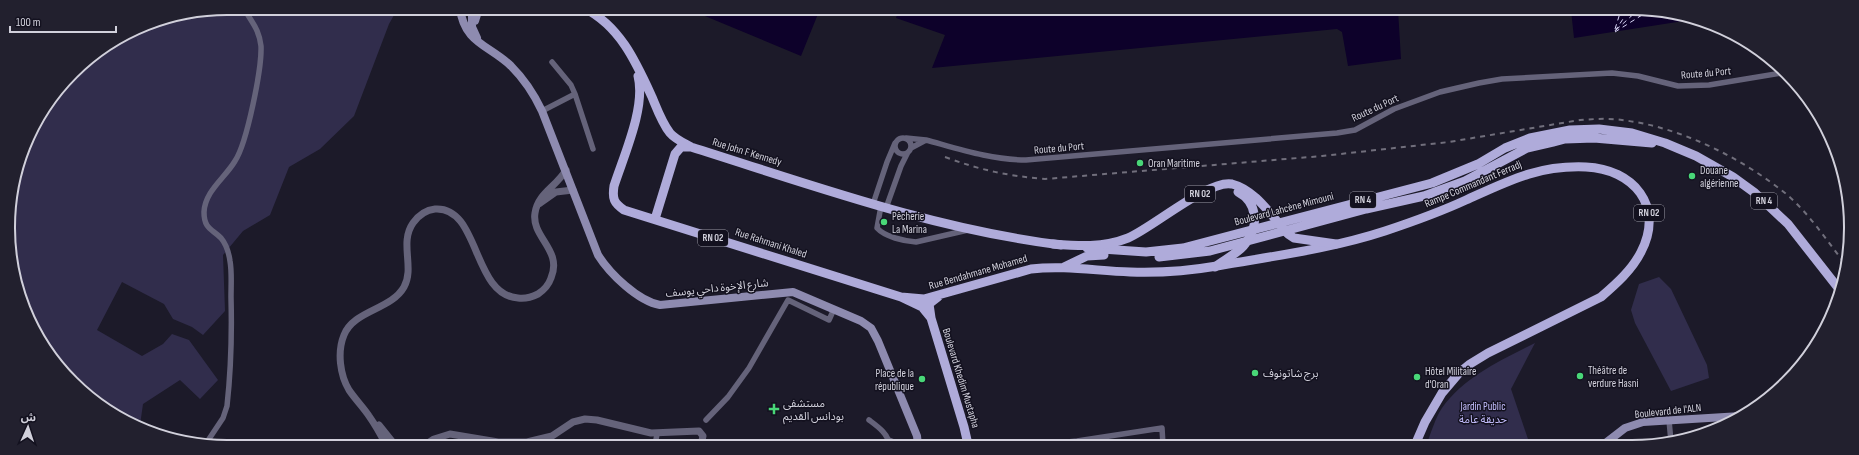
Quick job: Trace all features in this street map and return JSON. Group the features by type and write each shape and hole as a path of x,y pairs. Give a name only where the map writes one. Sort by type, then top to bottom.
{"main road":[{"name":"شارع الإخوة داحي يوسف","path":"462,15 467,30 472,38 505,60 534,94 566,170 595,248 602,260 633,292 645,301 660,305 787,292 800,294 861,321 871,328 878,341 917,440"},
{"name":"شارع الإخوة داحي يوسف","path":"471,15 473,32 484,46"},
{"path":"476,15 476,27 484,46"},
{"name":"Rue John F Kennedy","path":"597,15 615,31 624,43 671,134 691,147 880,206 970,230"},
{"name":"Rue Rahmani Khaled","path":"635,63 641,90 636,115 614,186 612,196 615,203 624,210 901,297"},
{"path":"636,115 645,106 656,107"},
{"name":"Boulevard Lahcène Mimouni","path":"970,230 1053,244 1105,250 1146,252 1183,248 1421,186 1478,164 1517,142 1570,130 1614,131 1632,133 1665,143 1707,162 1732,177 1755,193 1788,224 1836,285"},
{"name":"Boulevard Lahcène Mimouni","path":"1062,268 1087,256 1094,255 1161,257 1210,251 1366,209 1444,190 1465,181 1527,148 1553,142 1594,138 1644,144 1665,143"},
{"path":"655,219 675,154 681,147 691,147"},
{"name":"Rampe Commandant Ferradj","path":"1062,268 1130,272 1164,272 1215,266 1336,244 1383,232 1423,218 1522,175 1560,168 1587,167 1619,175 1634,185 1647,206 1650,223 1648,236 1641,253 1617,284 1594,301 1488,353 1470,364 1459,373 1442,393 1425,422 1417,440"},
{"name":"RN 02","path":"1053,244 1086,246 1109,244 1127,238 1143,230 1211,188 1223,184 1239,186 1253,196 1288,234 1294,238 1336,244"},
{"path":"1211,188 1234,190 1246,198 1252,205 1255,220 1247,242 1215,266"},
{"name":"Rue Bendahmane Mohamed","path":"901,297 917,300 939,296 1031,269 1062,268"},
{"path":"931,318 930,301 939,296"},
{"path":"901,297 922,307 931,318"},
{"name":"Boulevard Khedim Mustapha","path":"931,318 967,440"},
{"name":"Boulevard de l'ALN","path":"1609,440 1625,428 1643,422 1728,417"}],"street":[{"path":"209,439 223,418 227,406 232,326 230,261 222,238 211,231 206,224 204,212 211,191 236,160 243,142 260,63 261,45 256,25 249,15"},
{"path":"552,62 571,85 593,149"},
{"name":"Route du Port","path":"906,138 926,140 1002,159 1026,160 1355,130 1394,110 1440,92 1502,79 1612,74 1638,76 1678,86 1709,85 1779,74"},
{"path":"542,111 575,94"},
{"path":"880,206 910,150 911,144 906,138 901,138 895,143 886,162 880,206 877,228 881,233 909,242 916,242 970,230"},
{"path":"895,143 897,151 905,154 926,140"},
{"path":"383,440 369,416 346,384 341,371 340,355 342,339 348,326 396,297 403,288 408,274 407,237 414,221 422,213 434,209 444,210 453,214 463,226 494,286 508,296 527,298 538,294 547,285 554,268 551,251 536,224 535,213 542,197 556,184 566,170"},
{"path":"538,206 556,192 573,190"},
{"path":"706,420 728,397 749,368 788,300 828,320 834,309"},
{"path":"369,416 391,440"},
{"path":"532,440 552,436 573,422 585,419 597,420 657,434 697,430 703,434 702,440"},
{"path":"869,420 879,428 887,440"},
{"path":"1670,420 1671,436"},
{"path":"1088,440 1162,428 1163,440"},
{"path":"656,440 657,434"},
{"path":"433,440 443,436 458,435 495,440"},
{"path":"549,440 552,436"}],"green space":[{"path":"214,15 394,15 389,24 354,116 320,149 289,167 270,215 243,231 223,255 225,311 203,335 192,327 173,319 164,304 122,282 97,330 142,356 163,344 172,334 189,340 218,380 200,399 180,380 143,404 141,421 121,412 109,404 77,378 59,357 43,334 26,296 19,269 15,241 15,214 19,186 26,159 43,121 68,87 87,68 121,43 159,26 186,19"},
{"path":"1659,277 1671,289 1707,365 1709,378 1671,391 1635,323 1631,310 1639,284"},
{"name":"Jardin Public حديقة عامة","path":"1535,343 1511,389 1528,440 1428,440 1435,421 1442,408 1451,397 1472,378 1509,356"}],"shaded area":[{"path":"702,15 818,15 801,56"},
{"path":"897,15 1398,15 1401,59 1348,66 1342,32 1337,29 932,68 945,35 896,18"},
{"path":"1572,15 1645,15 1682,21 1574,38"}],"ferry route":[{"path":"1615,29 1619,15"},
{"path":"1615,31 1626,15"},
{"path":"1616,30 1632,15"},
{"path":"1615,32 1642,15"}],"railway":[{"path":"945,157 970,166 994,172 1045,179 1322,156 1449,142 1580,120 1622,120 1666,129 1708,146 1749,167 1794,201 1810,218 1841,259"}],"place":[{"name":"Oran Maritime","path":"1140,163"},
{"name":"Douane algérienne","path":"1692,176"},
{"name":"Pêcherie La Marina","path":"884,222"},
{"name":"برج شاتونوف","path":"1255,373"},
{"name":"Théâtre de verdure Hasni","path":"1580,376"},
{"name":"Hôtel Militaire d'Oran","path":"1417,377"},
{"name":"Place de la république","path":"922,379"},
{"name":"مستشفى بودانس القديم","path":"774,409"}]}
